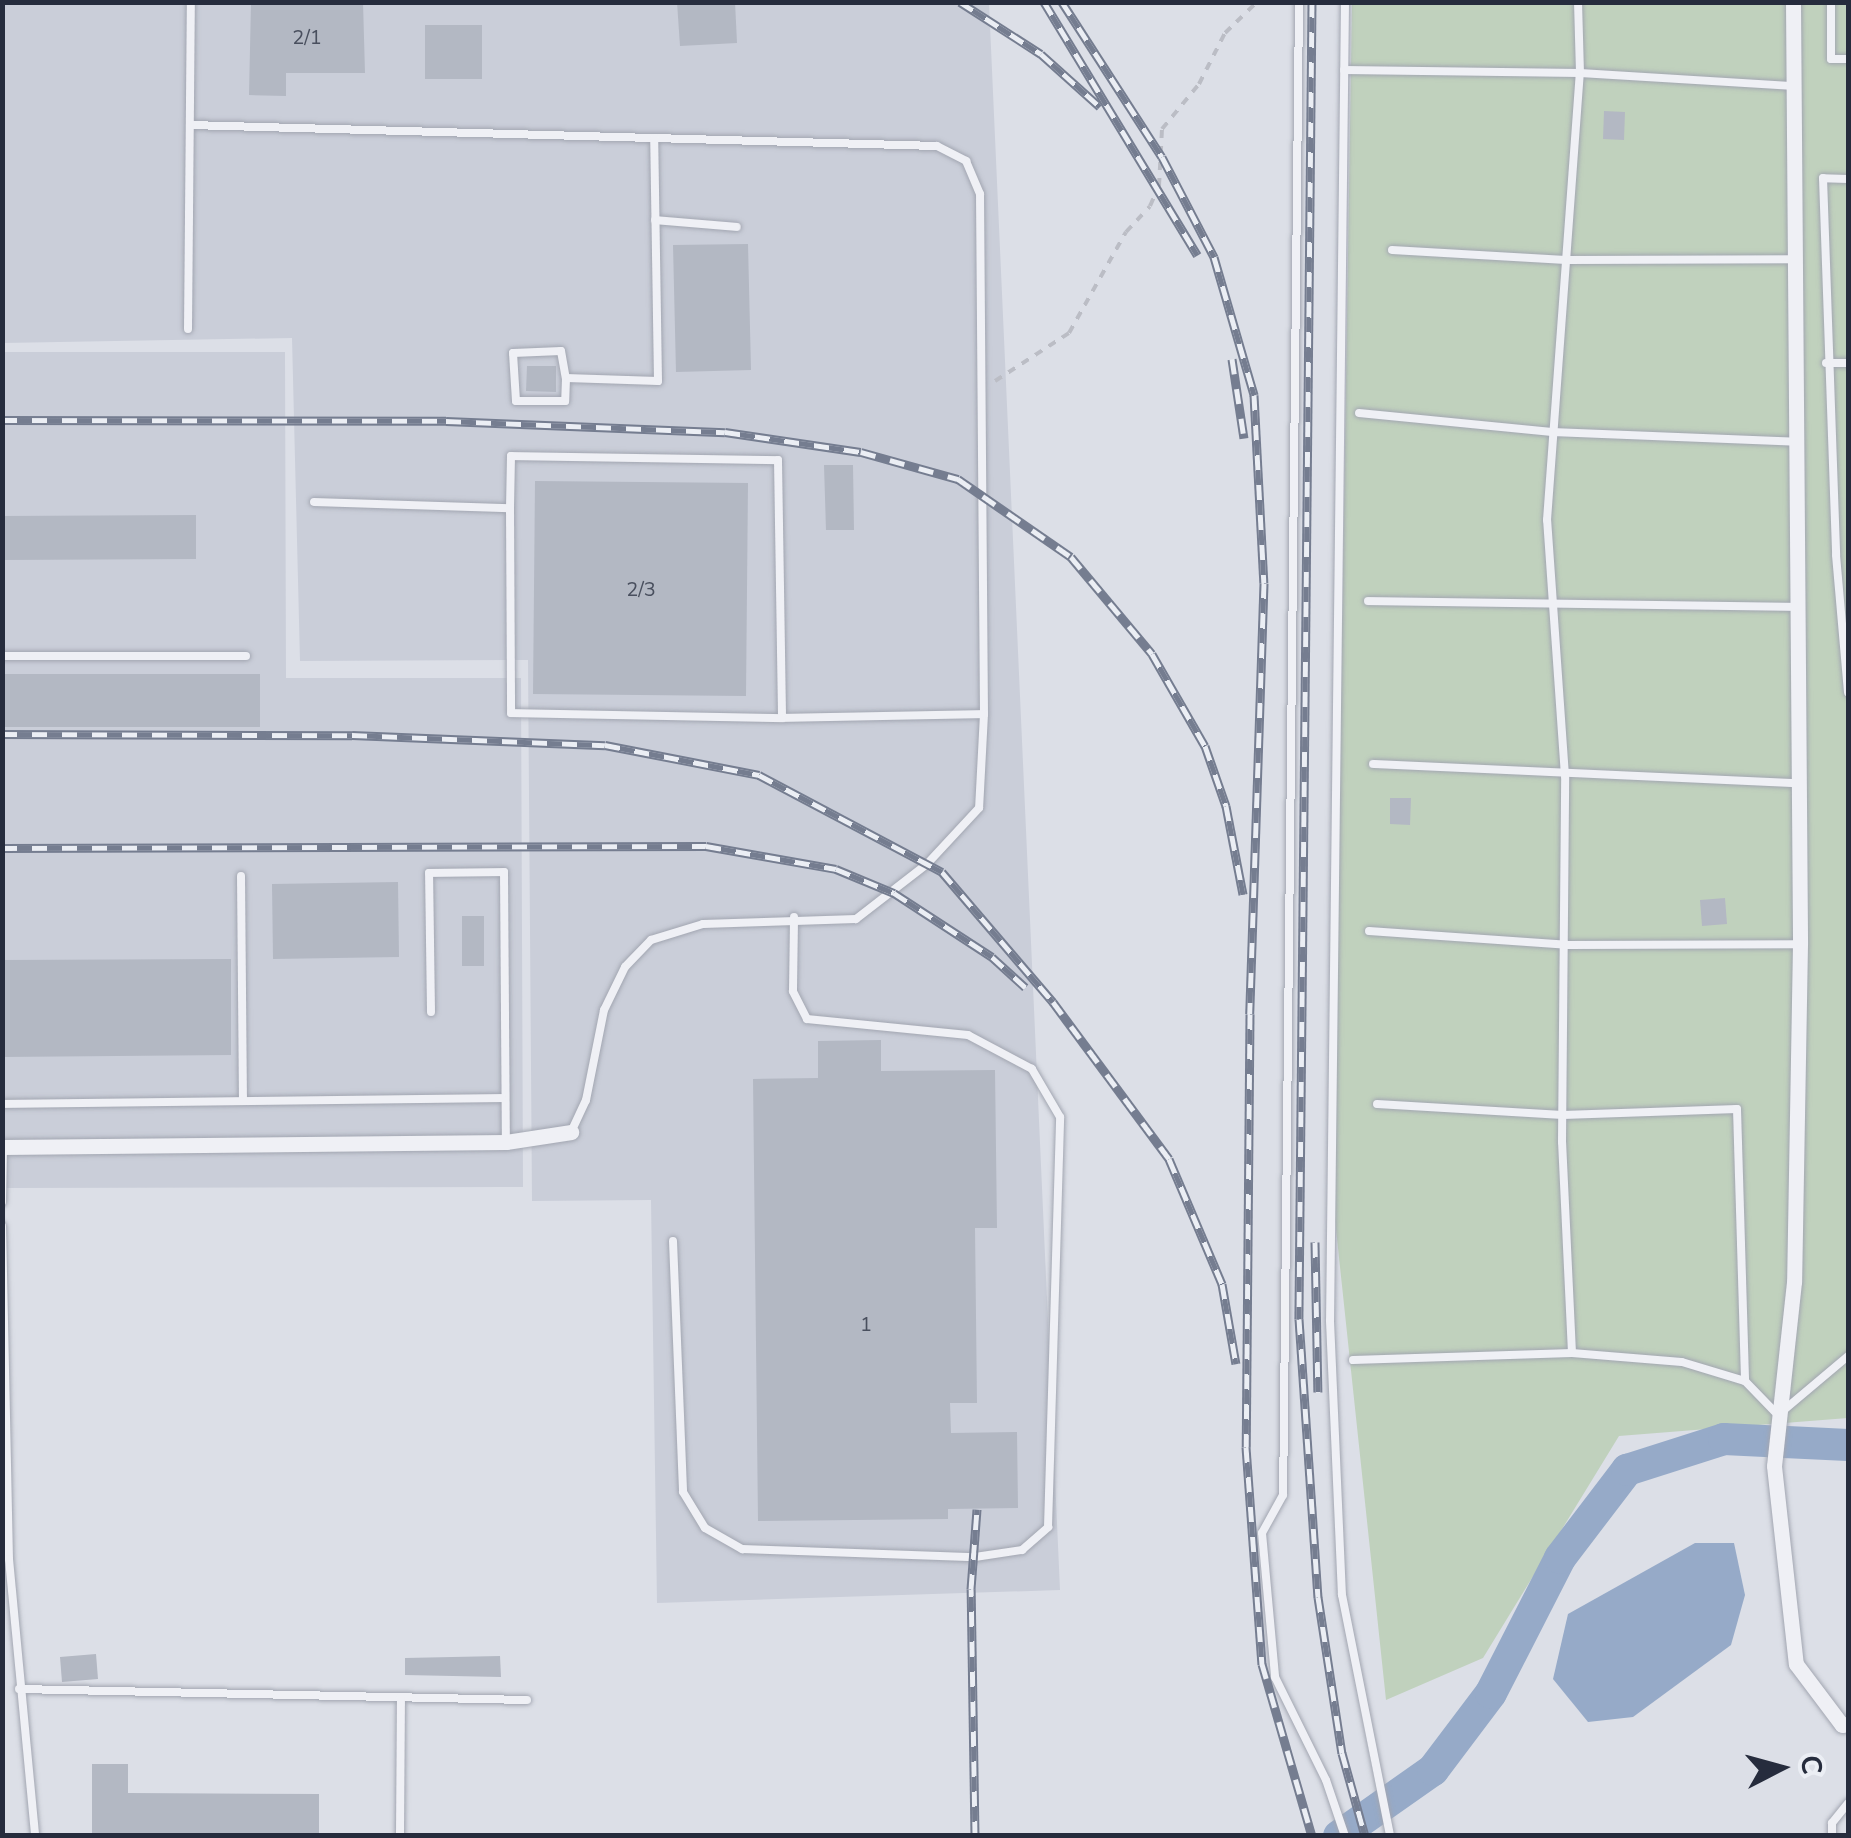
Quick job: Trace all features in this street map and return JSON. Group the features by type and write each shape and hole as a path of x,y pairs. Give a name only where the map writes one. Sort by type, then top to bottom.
{"street":[{"path":"1794,2 1800,944 1794,1282 1774,1466 1796,1664 1845,1724"},
{"path":"3,1147 506,1142 571,1132"}],"lane":[{"path":"188,329 190,2"},
{"path":"1298,2 1283,1495 1262,1533 1275,1677 1326,1780 1345,1836"},
{"path":"1345,2 1330,1321 1342,1595 1390,1836"},
{"path":"1572,1353 1563,1115 1565,776 1547,520 1580,72 1578,2"},
{"path":"1831,2 1832,59 1848,60"},
{"path":"1344,70 1580,72 1795,86"},
{"path":"190,125 937,146 966,161 980,194 984,714 979,808 955,837 856,918 794,916 702,924 650,940 625,967 604,1010 586,1100 571,1132"},
{"path":"566,378 658,381 654,138"},
{"path":"1848,178 1823,178 1826,362 1848,692"},
{"path":"655,220 736,227"},
{"path":"1392,250 1566,260 1797,259"},
{"path":"561,351 566,378 565,401 516,400 513,353 561,351"},
{"path":"1826,362 1848,363"},
{"path":"1359,413 1552,432 1798,442"},
{"path":"782,718 778,460 511,456 510,713 782,718 984,714"},
{"path":"314,502 510,508"},
{"path":"1836,555 1848,555"},
{"path":"1368,601 1799,607"},
{"path":"2,645 14,656"},
{"path":"2,656 246,656"},
{"path":"1374,764 1565,776 1799,783"},
{"path":"431,1012 429,873 504,872 502,1098 506,1142"},
{"path":"241,876 243,1101"},
{"path":"673,1240 683,1492 705,1528 742,1549 974,1556 1022,1550 1048,1527 1060,1117 1032,1069 968,1035 807,1019 793,992 794,916"},
{"path":"1370,931 1567,945 1800,944"},
{"path":"2,1104 502,1098"},
{"path":"1377,1104 1563,1115 1738,1109 1745,1380 1776,1422 1848,1356"},
{"path":"2,1202 3,1147"},
{"path":"2,1226 9,1559 19,1689 32,1754 35,1836"},
{"path":"1353,1360 1572,1353 1682,1362 1745,1380"},
{"path":"19,1689 527,1700"},
{"path":"400,1836 401,1698"},
{"path":"1832,1836 1832,1823 1848,1803"}],"path":[{"path":"979,394 1026,355 1070,332 1126,232 1150,206 1158,186 1162,129 1199,84 1225,34 1258,2"}],"shaded area":[{"path":"2,3 989,3 1060,1590 657,1603 651,1200 532,1201 528,660 300,661 292,338 3,343"},
{"path":"2,352 285,352 286,678 521,678 523,1187 3,1188"}],"green space":[{"path":"1352,3 1848,3 1848,1418 1619,1436 1483,1658 1386,1700 1333,1201"}],"water":[{"path":"1695,1543 1734,1543 1745,1595 1731,1645 1633,1717 1588,1722 1553,1679 1568,1614"}],"building":[{"path":"251,2 363,2 365,73 286,73 286,96 249,95"},
{"path":"677,2 735,2 737,43 680,46"},
{"path":"425,25 482,25 482,79 425,79"},
{"path":"1604,111 1625,112 1624,140 1603,139"},
{"path":"748,244 751,370 676,372 673,245"},
{"path":"527,366 556,366 556,392 526,391"},
{"path":"824,465 853,465 854,530 826,530"},
{"path":"535,481 748,483 746,696 533,694"},
{"path":"196,515 196,559 2,560 2,516"},
{"path":"2,674 260,674 260,727 2,727"},
{"path":"1390,798 1411,798 1410,825 1390,824"},
{"path":"398,882 399,957 273,959 272,884"},
{"path":"1725,898 1727,924 1702,926 1700,900"},
{"path":"462,916 484,916 484,966 462,966"},
{"path":"231,959 231,1055 2,1057 2,960"},
{"path":"881,1040 881,1071 995,1070 997,1228 975,1228 977,1403 950,1403 951,1433 1017,1432 1018,1508 948,1509 948,1519 758,1521 753,1079 818,1078 818,1041"},
{"path":"96,1654 98,1679 62,1682 60,1657"},
{"path":"500,1656 501,1677 405,1675 405,1658"},
{"path":"92,1764 128,1764 128,1793 319,1794 319,1836 92,1836"}],"waterway":[{"path":"1339,1836 1433,1770 1491,1693 1560,1558 1627,1470 1724,1439 1848,1445"}],"railway":[{"path":"960,2 1041,54 1100,107"},
{"path":"1044,2 1197,255"},
{"path":"1062,2 1162,157 1214,257 1254,395 1264,583 1250,1014 1246,1447 1262,1664 1312,1836"},
{"path":"1312,2 1299,1319 1318,1597 1342,1753 1365,1836"},
{"path":"1232,359 1244,438"},
{"path":"2,420 446,421 725,432 861,452 958,479 1071,557 1152,654 1205,746 1226,806 1243,894"},
{"path":"2,734 352,735 605,745 759,775 942,872 1053,1002 1169,1159 1222,1284 1236,1364"},
{"path":"2,848 706,846 836,869 894,893 992,957 1025,987"},
{"path":"1315,1242 1318,1392"},
{"path":"975,1836 971,1589 977,1509"}]}
